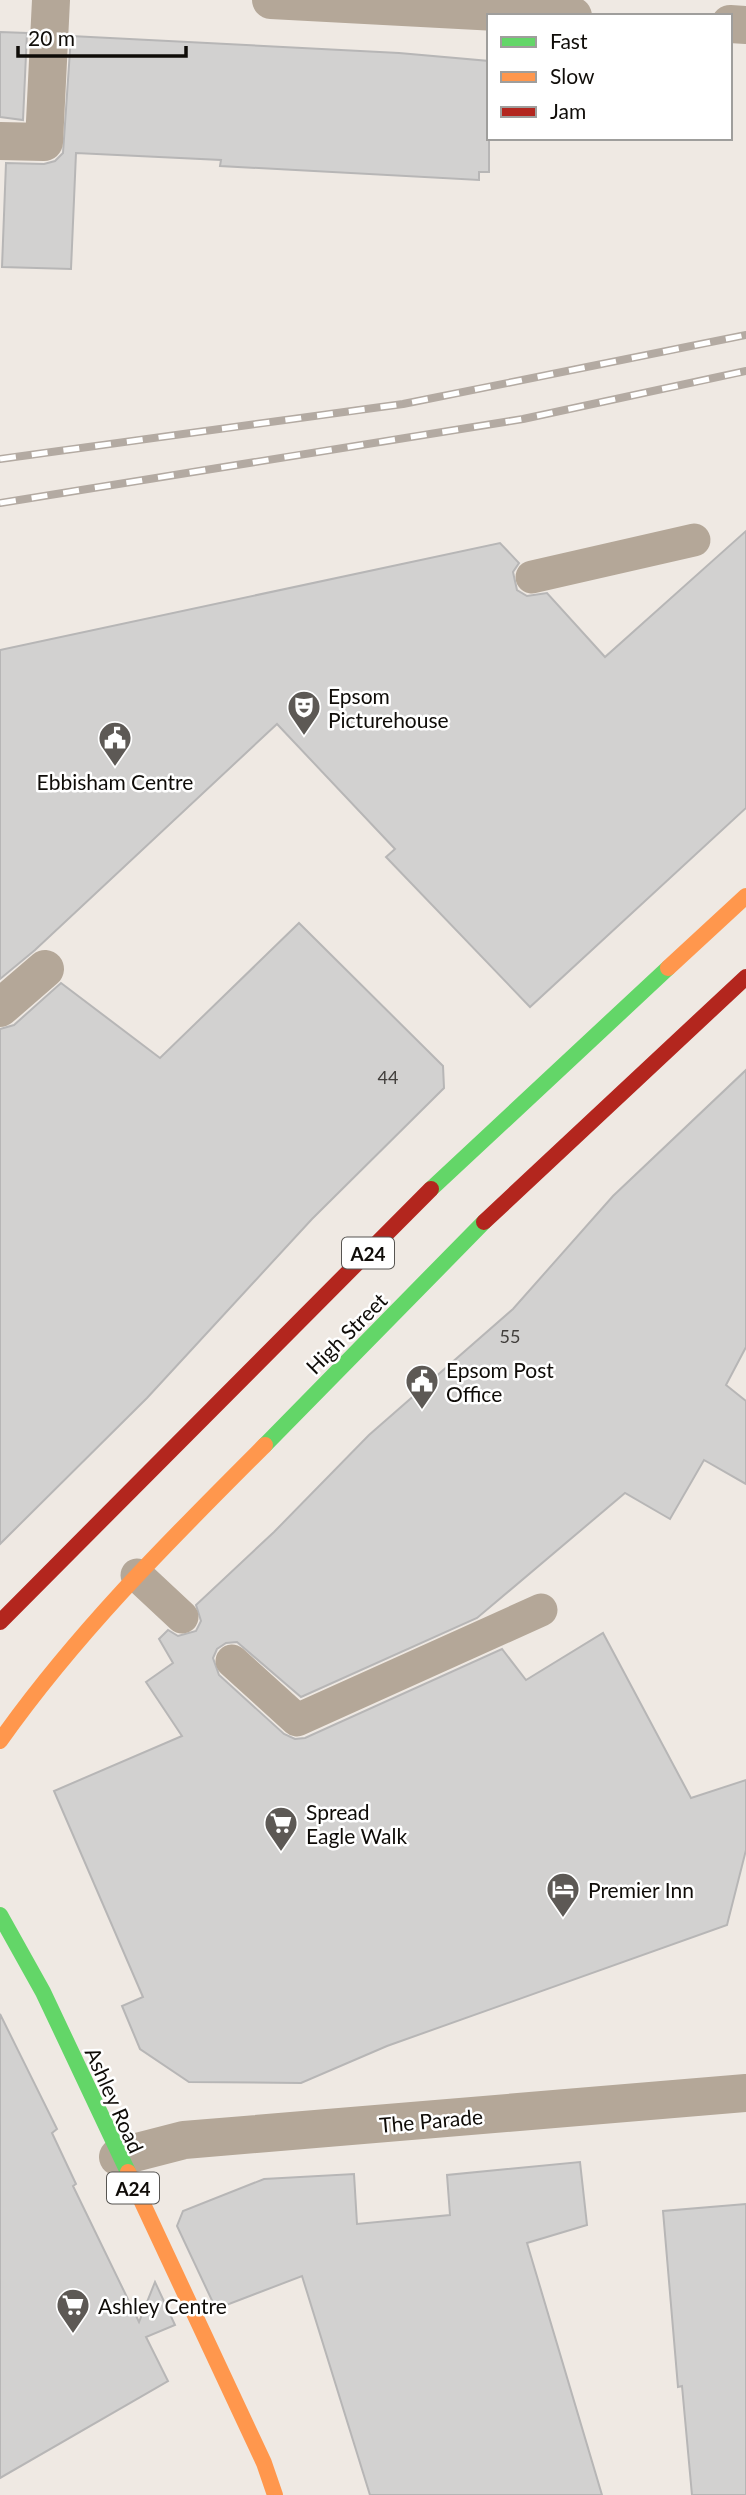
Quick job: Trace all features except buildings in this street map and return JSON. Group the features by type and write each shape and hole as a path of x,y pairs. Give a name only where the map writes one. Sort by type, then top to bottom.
{"highway":[{"name":"High Street","path":"0,1622 475,1145 746,896"},
{"name":"High Street","path":"0,1741 42,1682 137,1575 519,1187 746,977"},
{"name":"Ashley Road","path":"0,1915 43,1992 118,2157 264,2463 275,2495"}],"street":[{"path":"0,141 44,142 51,0"},
{"path":"271,0 535,14"},
{"path":"0,1008 45,970"},
{"name":"The Parade","path":"118,2157 184,2140 746,2093"}],"lane":[{"path":"532,577 694,540"},
{"path":"137,1575 182,1617"},
{"path":"232,1661 297,1720 541,1610"}],"railway":[{"path":"0,459 403,404 746,335"},
{"path":"0,503 523,419 746,371"}],"traffic: fast":[{"path":"431,1189 668,968"},
{"path":"265,1445 484,1222"},
{"path":"0,1915 43,1992 128,2172"}],"traffic: slow":[{"path":"668,968 746,896"},
{"path":"0,1741 61,1662 126,1587 265,1445"},
{"path":"128,2172 264,2463 275,2495"}],"traffic: jam":[{"path":"484,1222 746,977"},
{"path":"0,1622 431,1189"}],"place":[{"name":"Epsom Picturehouse","path":"304,737"},
{"name":"Ebbisham Centre","path":"115,768"},
{"name":"Epsom Post Office","path":"422,1411"},
{"name":"Spread Eagle Walk","path":"281,1853"},
{"name":"Premier Inn","path":"563,1919"},
{"name":"Ashley Centre","path":"73,2335"}]}
